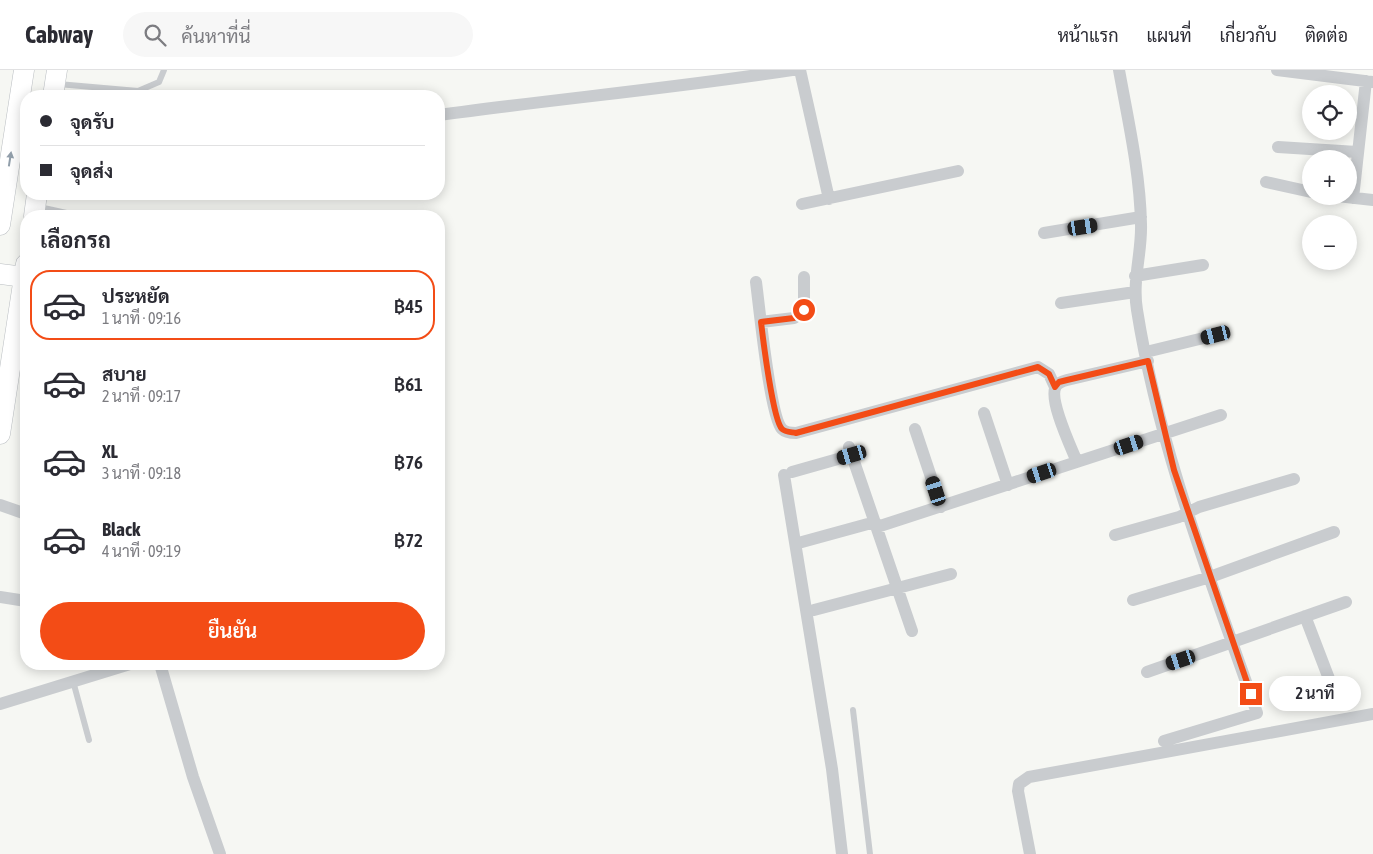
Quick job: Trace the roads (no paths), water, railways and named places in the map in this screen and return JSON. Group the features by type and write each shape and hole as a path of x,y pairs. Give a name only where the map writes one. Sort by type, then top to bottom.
{"main road":[{"path":"21,90 24,70"},
{"path":"0,225 20,96"},
{"path":"0,274 20,271"},
{"path":"0,434 19,364 20,348"}],"street":[{"path":"445,114 554,99 693,85 792,70"},
{"path":"800,70 829,199"},
{"path":"1119,70 1133,146 1141,217 1135,292 1147,357 1164,434 1188,512 1257,713 1164,741"},
{"path":"1278,70 1370,82 1357,152"},
{"path":"1278,147 1325,150"},
{"path":"802,204 958,171"},
{"path":"1266,182 1302,190"},
{"path":"1357,198 1373,200"},
{"path":"35,206 48,210"},
{"path":"1044,233 1141,217"},
{"path":"1135,276 1203,266"},
{"path":"761,322 794,318 804,310 804,277"},
{"path":"756,282 767,371 779,425 787,432 796,433 1038,367 1049,374 1055,387 1055,401 1076,462"},
{"path":"1061,303 1135,292"},
{"path":"1055,387 1059,382 1216,335"},
{"path":"984,413 1008,485"},
{"path":"802,542 876,525 941,506 1221,415"},
{"path":"915,429 941,506"},
{"path":"842,854 832,769 788,474 851,451 912,631"},
{"path":"1115,534 1179,517 1188,512 1294,479"},
{"path":"0,505 20,512"},
{"path":"1133,600 1210,577 1334,532"},
{"path":"814,610 951,574"},
{"path":"0,597 20,600"},
{"path":"1147,672 1346,602"},
{"path":"1305,616 1336,698"},
{"path":"0,704 110,670"},
{"path":"162,670 193,777 220,854"},
{"path":"1030,854 1018,790 1019,784 1029,777 1373,714"}],"lane":[{"path":"140,90 159,82 164,70"},
{"path":"55,83 128,90"},
{"path":"73,681 89,740"},
{"path":"854,710 870,854"}]}
